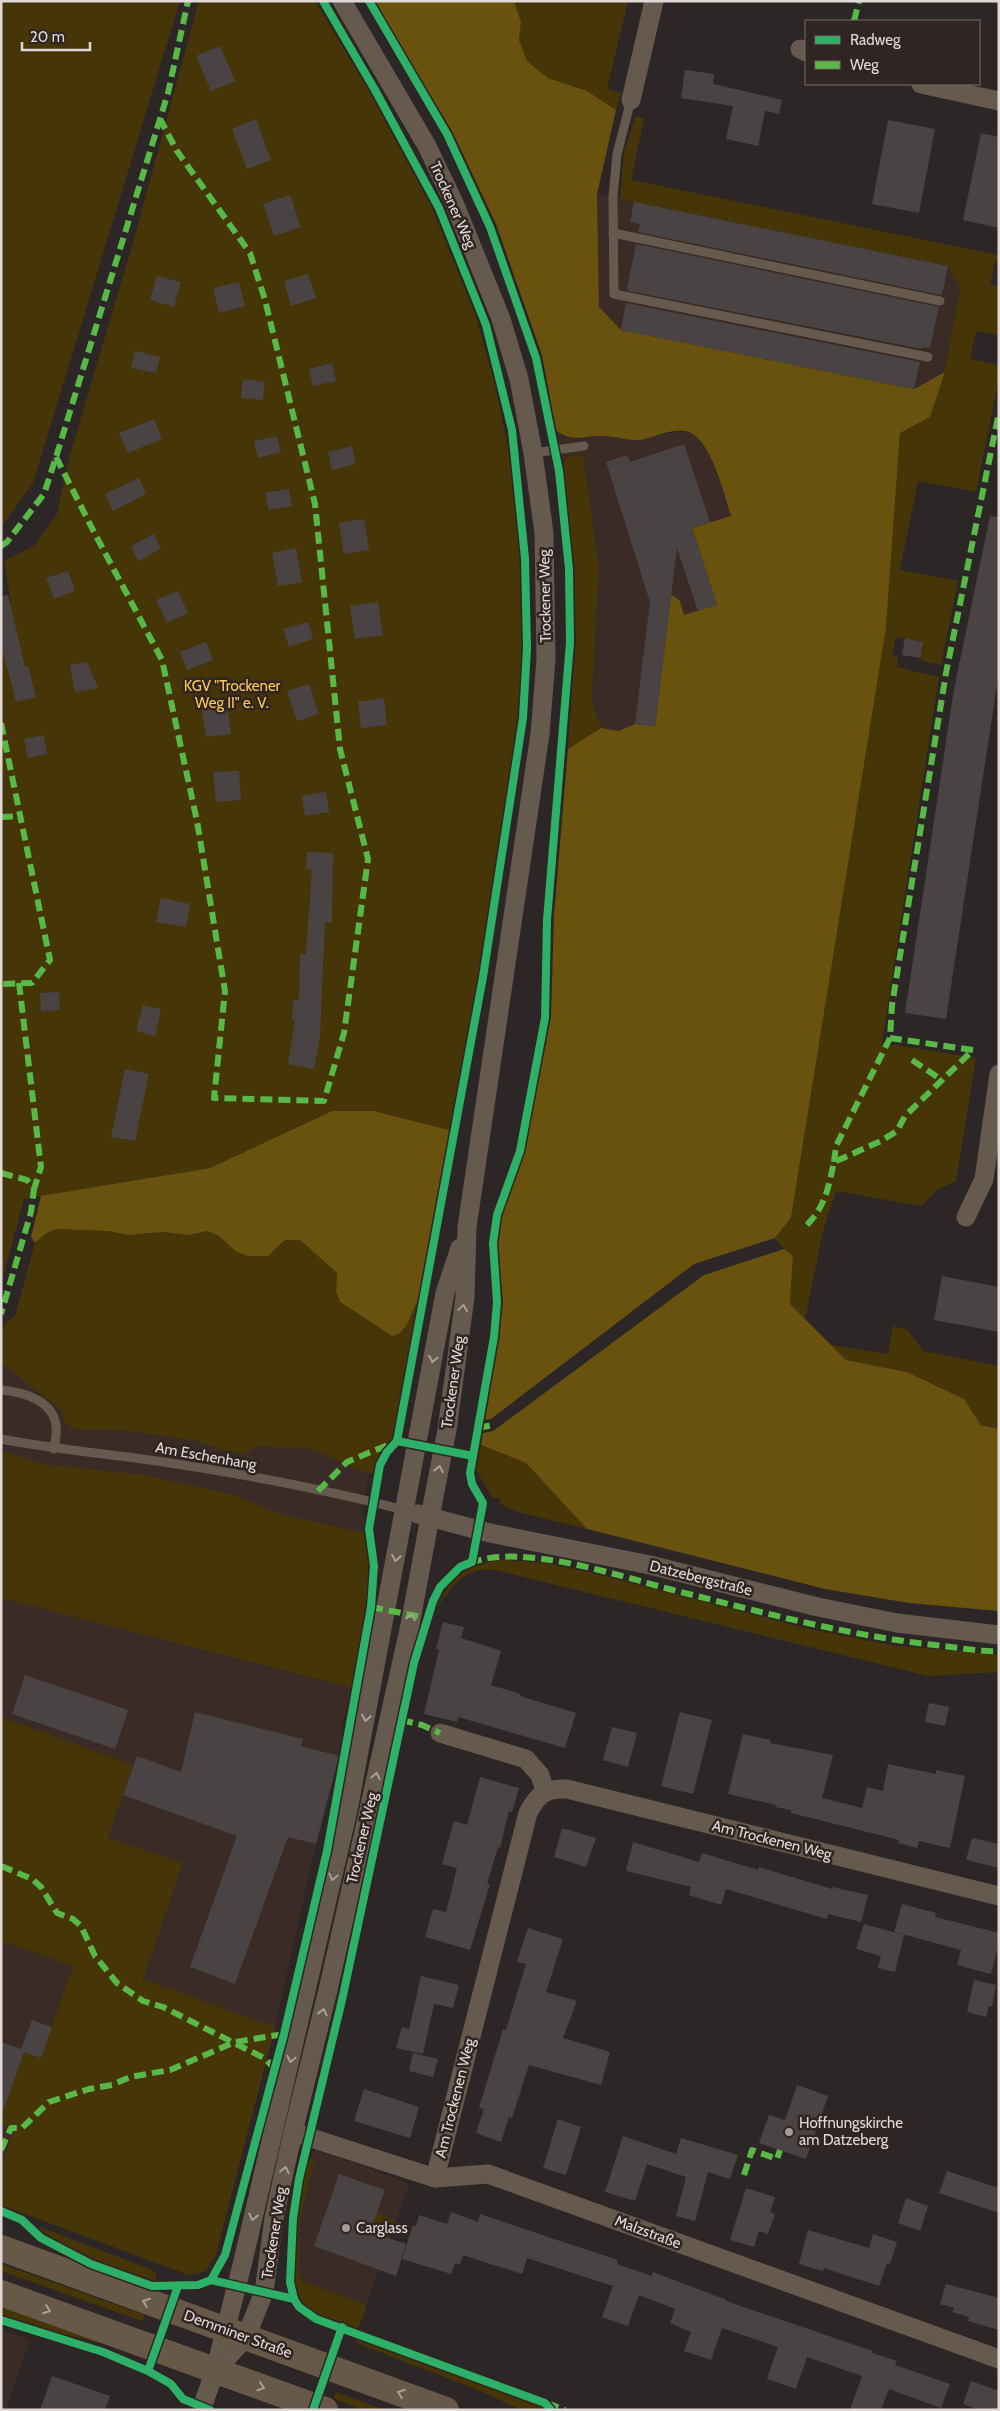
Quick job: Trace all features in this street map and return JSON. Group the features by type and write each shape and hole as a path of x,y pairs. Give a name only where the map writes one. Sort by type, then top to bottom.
{"main road":[{"name":"Demminer Straße","path":"1,2248 446,2410"},
{"path":"1,2293 325,2410"}],"street":[{"name":"Trockener Weg","path":"215,2371 236,2333 264,2292 274,2218 328,1990 408,1634 447,1430 465,1297 467,1227 540,734 546,659 547,596 544,533 533,453 519,379 501,319 455,205 427,146 342,1"},
{"path":"631,100 654,1"},
{"path":"926,85 999,101"},
{"path":"966,1217 984,1179 995,1129 999,1074"},
{"name":"Trockener Weg","path":"236,2333 346,1820 445,1293 467,1227"},
{"name":"Datzebergstraße","path":"404,1510 490,1533 650,1565 818,1607 897,1623 999,1635"},
{"path":"440,1734 526,1759 540,1775 545,1790"},
{"name":"Am Trockenen Weg","path":"434,2178 528,1813 537,1797 545,1790 566,1789 999,1896"},
{"name":"Malzstraße","path":"293,2132 434,2178 446,2179 475,2174 488,2174 999,2358"},
{"path":"201,2410 215,2371"}],"lane":[{"path":"631,100 617,154 613,197 614,294 928,357"},
{"path":"613,233 940,301"},
{"path":"533,453 584,446"},
{"path":"1,1390 17,1392 36,1398 50,1410 56,1428 54,1449"},
{"name":"Am Eschenhang","path":"1,1439 54,1449 170,1463 362,1499 404,1510"}],"shaded area":[{"path":"374,1 514,1 521,22 519,40 527,61 548,78 587,91 616,110 597,194 599,307 621,330 914,389 945,372 930,417 900,433 886,628 791,1218 775,1238 694,1264 491,1419 485,1420 503,1302 497,1244 501,1218 525,1151 551,1016 554,916 568,749 601,728 619,731 635,724 655,726 671,594 680,601 684,615 717,605 692,528 731,516 715,467 702,443 694,435 685,431 674,431 636,440 604,436 571,437 561,434 556,430 542,355 496,224 453,133"},
{"path":"597,194 948,266 960,287 945,372 914,389 621,330 599,307"},
{"path":"556,430 563,437 581,439 599,436 640,440 651,435 686,431 697,436 710,455 731,516 692,529 717,605 684,615 680,601 671,594 655,726 635,724 619,731 601,728 592,700 599,567 583,455 568,456 563,465"},
{"path":"332,1111 374,1111 453,1131 424,1296 415,1306 407,1324 399,1334 392,1336 340,1302 336,1292 337,1273 300,1240 285,1240 268,1256 248,1256 235,1251 219,1236 208,1231 189,1235 163,1232 128,1235 108,1231 56,1229 45,1234 35,1243 31,1237 41,1196 210,1168"},
{"path":"784,1249 793,1256 790,1304 846,1360 907,1372 964,1399 981,1425 999,1429 999,1611 909,1603 825,1589 587,1529 526,1463 481,1445 483,1433 493,1431 704,1275"},
{"path":"1,1363 61,1410 64,1422 71,1428 83,1430 121,1430 193,1440 226,1451 257,1446 310,1449 369,1474 361,1514 365,1518 365,1533 370,1543 372,1567 353,1688 341,1731 343,1735 339,1756 316,1844 275,2027 216,2254 212,2265 197,2275 162,2266 45,2219 1,2205"},
{"path":"316,2148 409,2184 358,2329 313,2311 302,2304 297,2298 292,2281 296,2219 309,2160"},
{"path":"1,2329 30,2340 6,2410 1,2410"}],"green space":[{"path":"1,1 180,1 33,483 1,527"},
{"name":"KGV \"Trockener Weg II\" e. V.","path":"199,1 315,1 368,89 432,208 475,314 495,384 514,479 523,558 524,648 520,719 481,976 453,1131 374,1111 332,1111 210,1168 24,1199 1,1284 1,607 11,604 4,561 34,546 57,514 69,458 133,243"},
{"path":"514,1 628,1 607,89 621,93 616,110 587,91 548,78 527,61 519,40 521,22"},
{"path":"636,116 644,119 631,180 999,255 999,263 995,262 990,284 999,286 999,335 976,331 970,359 999,365 999,377 976,492 918,481 900,570 958,581 941,665 922,661 920,658 923,642 896,637 892,656 898,658 897,667 939,677 882,1043 976,1058 956,1181 938,1189 921,1206 836,1191 824,1227 805,1319 790,1304 793,1256 775,1238 791,1218 886,628 900,433 930,417 945,372 960,287 948,266 620,199 624,152"},
{"path":"583,455 599,567 592,700 601,728 568,749 576,638 574,567 563,465 568,456"},
{"path":"56,1229 108,1231 128,1235 163,1232 189,1235 208,1231 219,1236 235,1251 268,1256 285,1240 300,1240 337,1273 336,1292 340,1302 392,1336 404,1330 419,1299 424,1296 399,1427 383,1452 376,1471 369,1474 310,1449 257,1446 245,1454 226,1451 193,1440 121,1430 83,1430 71,1428 64,1422 61,1410 1,1363 1,1337 5,1323 15,1316 35,1243 45,1234"},
{"path":"893,1326 907,1329 923,1351 999,1366 999,1429 981,1425 964,1399 907,1372 846,1360 831,1345 888,1354"},
{"path":"481,1445 526,1463 587,1529 518,1512 500,1504 500,1499 492,1497 476,1470"},
{"path":"1,1450 43,1464 144,1475 235,1495 279,1514 365,1533 370,1549 371,1588 353,1688 1,1598"},
{"path":"502,1560 546,1563 588,1572 810,1629 890,1645 999,1655 999,1672 928,1676 495,1570 484,1570 467,1575 454,1586 436,1609 448,1588 461,1574 479,1565"},
{"path":"1,1717 133,1765 108,1838 183,1863 143,1979 275,2027 216,2254 205,2271 189,2275 1,2205 1,2166 15,2128 1,2123 1,2115 24,2052 41,2058 73,1966 1,1941"},
{"path":"310,2159 314,2160 300,2220 299,2276 302,2281 367,2305 358,2329 308,2308 297,2298 293,2286 292,2250 294,2228 301,2187"},
{"path":"376,2213 395,2220 379,2268 360,2262"},
{"path":"37,2226 150,2269 156,2274 156,2281 152,2283 76,2251 48,2235"},
{"path":"1,2264 145,2315 142,2321 1,2271"},
{"path":"1,2306 109,2345 37,2328 1,2315"},
{"path":"358,2338 541,2406 545,2410 521,2410 476,2389 356,2343"},
{"path":"336,2392 385,2410 365,2410 334,2399"}],"building":[{"path":"220,46 235,81 211,91 196,56"},
{"path":"685,70 714,74 713,84 782,100 779,114 765,111 758,146 726,139 733,106 681,98"},
{"path":"256,119 271,160 247,169 232,129"},
{"path":"888,120 935,129 919,213 872,204"},
{"path":"981,133 999,137 999,228 963,220"},
{"path":"290,195 301,227 274,236 263,204"},
{"path":"634,202 948,266 944,286 941,295 638,232 640,224 630,222"},
{"path":"636,244 939,307 930,348 923,347 922,349 629,291 627,288"},
{"path":"308,274 316,298 291,306 284,281"},
{"path":"157,276 181,282 174,307 150,300"},
{"path":"239,282 245,306 219,313 213,288"},
{"path":"626,303 920,362 914,389 621,330"},
{"path":"135,351 160,357 156,373 131,368"},
{"path":"332,363 336,381 313,386 309,369"},
{"path":"243,379 265,382 263,400 241,398"},
{"path":"154,419 162,439 128,453 119,433"},
{"path":"277,436 281,452 258,458 254,441"},
{"path":"684,444 710,522 692,528 717,605 698,611 677,548 655,726 635,724 650,602 606,462 627,455 630,462"},
{"path":"352,446 356,464 332,470 328,452"},
{"path":"139,478 146,494 113,511 105,494"},
{"path":"289,489 292,506 269,510 265,493"},
{"path":"990,516 999,517 999,672 946,1019 905,1013 954,689"},
{"path":"364,519 369,550 344,554 339,523"},
{"path":"154,534 161,549 138,561 131,546"},
{"path":"296,548 302,582 278,586 272,553"},
{"path":"68,571 75,591 54,599 46,578"},
{"path":"178,591 188,613 167,623 156,600"},
{"path":"8,595 25,667 28,666 36,697 16,702 1,644 1,596"},
{"path":"378,602 383,635 355,639 350,606"},
{"path":"308,622 313,639 289,647 283,629"},
{"path":"905,638 923,642 920,658 902,655"},
{"path":"206,642 213,660 187,670 180,652"},
{"path":"87,662 98,688 75,692 70,665"},
{"path":"309,684 319,714 297,721 287,691"},
{"path":"384,698 387,725 361,728 358,702"},
{"path":"227,705 231,734 206,737 202,709"},
{"path":"44,735 47,754 28,758 24,739"},
{"path":"239,771 241,800 216,802 213,772"},
{"path":"326,792 329,812 305,816 302,796"},
{"path":"307,852 333,853 332,923 325,922 320,1036 314,1069 288,1064 295,1020 292,1020 293,1000 299,1000 300,954 306,954 312,870 306,869"},
{"path":"161,898 190,904 186,927 156,922"},
{"path":"59,992 60,1010 41,1011 40,993"},
{"path":"143,1005 161,1009 155,1036 136,1031"},
{"path":"125,1069 149,1074 135,1141 111,1137"},
{"path":"942,1276 999,1287 999,1332 934,1320"},
{"path":"443,1622 464,1627 461,1638 501,1651 491,1685 576,1713 565,1748 458,1717 457,1722 424,1714 439,1650 436,1649"},
{"path":"25,1675 128,1710 115,1749 12,1714"},
{"path":"929,1703 949,1707 945,1726 925,1722"},
{"path":"195,1712 303,1739 301,1746 339,1756 316,1844 288,1837 235,1984 190,1967 237,1836 123,1795 137,1756 181,1772"},
{"path":"680,1712 712,1720 693,1794 661,1786"},
{"path":"612,1727 637,1733 628,1767 603,1760"},
{"path":"743,1734 771,1740 770,1743 833,1755 822,1798 862,1808 867,1787 883,1791 888,1764 936,1774 936,1770 965,1776 950,1848 919,1841 917,1848 898,1843 899,1840 791,1813 791,1810 775,1807 776,1805 728,1794"},
{"path":"480,1777 519,1788 512,1812 509,1811 500,1848 498,1847 487,1884 490,1884 470,1950 425,1937 433,1909 446,1912 457,1868 442,1864 454,1821 467,1825"},
{"path":"562,1828 596,1838 586,1867 554,1857"},
{"path":"972,1838 999,1844 999,1868 966,1860"},
{"path":"633,1842 699,1862 702,1853 758,1870 759,1867 832,1889 832,1887 868,1895 861,1922 828,1914 827,1919 726,1889 721,1905 689,1895 691,1887 626,1871"},
{"path":"902,1904 936,1913 935,1917 999,1933 999,1943 991,1974 957,1965 961,1950 894,1932"},
{"path":"864,1924 904,1935 895,1972 878,1968 881,1956 856,1949"},
{"path":"528,1928 563,1939 546,1992 577,2001 563,2038 610,2052 601,2085 529,2065 512,2118 509,2117 501,2142 476,2133 484,2109 479,2108 503,2029 506,2030 526,1964 517,1962"},
{"path":"421,1976 459,1985 453,2008 434,2004 423,2054 396,2048 402,2027 409,2029"},
{"path":"974,1980 996,1985 992,2006 989,2006 986,2017 967,2012"},
{"path":"32,2020 52,2027 41,2058 24,2052 4,2109 1,2108 1,2042 21,2049"},
{"path":"413,2053 438,2059 433,2077 409,2071"},
{"name":"Hoffnungskirche am Datzeberg","path":"797,2085 828,2096 806,2159 759,2143 769,2115 785,2120"},
{"path":"364,2089 419,2107 410,2138 354,2121"},
{"path":"558,2119 581,2127 566,2175 543,2168"},
{"path":"623,2136 676,2154 681,2138 738,2155 730,2179 708,2172 695,2221 676,2216 686,2177 647,2164 635,2201 605,2192"},
{"path":"947,2171 999,2188 999,2213 939,2193"},
{"name":"Carglass","path":"339,2174 385,2190 370,2232 406,2244 396,2276 314,2246"},
{"path":"746,2188 775,2197 770,2212 775,2214 768,2234 759,2231 754,2247 730,2240"},
{"path":"906,2198 928,2206 920,2231 898,2223"},
{"path":"451,2212 478,2222 480,2214 618,2260 617,2264 652,2276 653,2272 726,2301 873,2351 872,2353 897,2361 895,2365 950,2384 941,2408 889,2389 881,2410 850,2410 862,2376 807,2357 796,2389 767,2379 778,2347 722,2328 711,2360 684,2351 691,2332 670,2323 675,2309 639,2295 628,2326 602,2317 613,2286 527,2258 522,2274 463,2255 460,2265 455,2263 451,2274 402,2259 413,2225 416,2226 419,2215 447,2224"},
{"path":"808,2230 869,2248 873,2234 897,2242 890,2264 887,2263 879,2286 824,2268 823,2271 799,2264"},
{"path":"946,2284 999,2298 999,2330 968,2321 969,2317 952,2312 954,2308 940,2304"},
{"path":"52,2376 110,2396 105,2410 40,2410"},
{"path":"971,2381 999,2391 999,2410 979,2410 963,2404"}],"marked path":[{"path":"1,546 7,542 44,494 168,93 188,1"},
{"path":"854,20 859,1"},
{"path":"56,457 162,660 197,821 225,991 214,1098 324,1101 344,1033 368,859 340,749 315,504 265,300 250,253 177,151 160,119"},
{"path":"973,1050 890,1038 892,1005 946,673 999,412"},
{"path":"1,723 50,960 32,983 1,984"},
{"path":"1,817 21,816"},
{"path":"19,983 41,1167 34,1189"},
{"path":"834,1162 836,1146 890,1038"},
{"path":"807,1225 822,1203 828,1188 834,1162 881,1141 897,1131 905,1116 973,1050"},
{"path":"912,1060 942,1080"},
{"path":"1,1173 27,1180 34,1189 31,1212 1,1314"},
{"path":"478,1428 492,1425"},
{"path":"318,1491 347,1462 390,1444"},
{"path":"470,1563 491,1558 516,1557 569,1563 735,1606 834,1629 901,1641 999,1651"},
{"path":"371,1607 427,1618"},
{"path":"401,1720 422,1725 440,1733"},
{"path":"1,1866 32,1879 41,1887 57,1913 73,1919 81,1926 95,1956 117,1983 143,2001 163,2007 266,2059 275,2070"},
{"path":"1,2150 11,2128 22,2128 49,2102 89,2089 112,2085 130,2077 170,2070 235,2042 284,2034"},
{"path":"744,2175 752,2150 777,2159 780,2150"},
{"path":"547,2403 565,2410"}],"cycle path":[{"path":"323,1 375,90 439,208 486,325 512,430 525,558 527,648 523,718 483,977 397,1441"},
{"path":"369,1 447,134 490,227 536,358 559,471 569,569 570,643 547,920 545,1018 520,1151 497,1215 493,1243 497,1302 494,1337 470,1473 472,1484 483,1503 472,1562 460,1567 440,1587 433,1601 414,1663 342,2000 299,2179 293,2218 290,2282 294,2299 299,2307 316,2319 545,2403 551,2410"},
{"path":"1,2211 22,2220 41,2238 91,2264 152,2286 198,2285 211,2280 225,2255 284,2034 327,1851 371,1607 374,1566 369,1529 380,1465 387,1452 397,1441 473,1456"},
{"path":"211,2280 294,2299"},
{"path":"148,2371 178,2286"},
{"path":"1,2320 103,2352 148,2371 171,2384 183,2399 210,2410"},
{"path":"313,2410 342,2327"}],"place":[{"name":"Hoffnungskirche am Datzeberg","path":"789,2132"},
{"name":"Carglass","path":"346,2228"}]}
